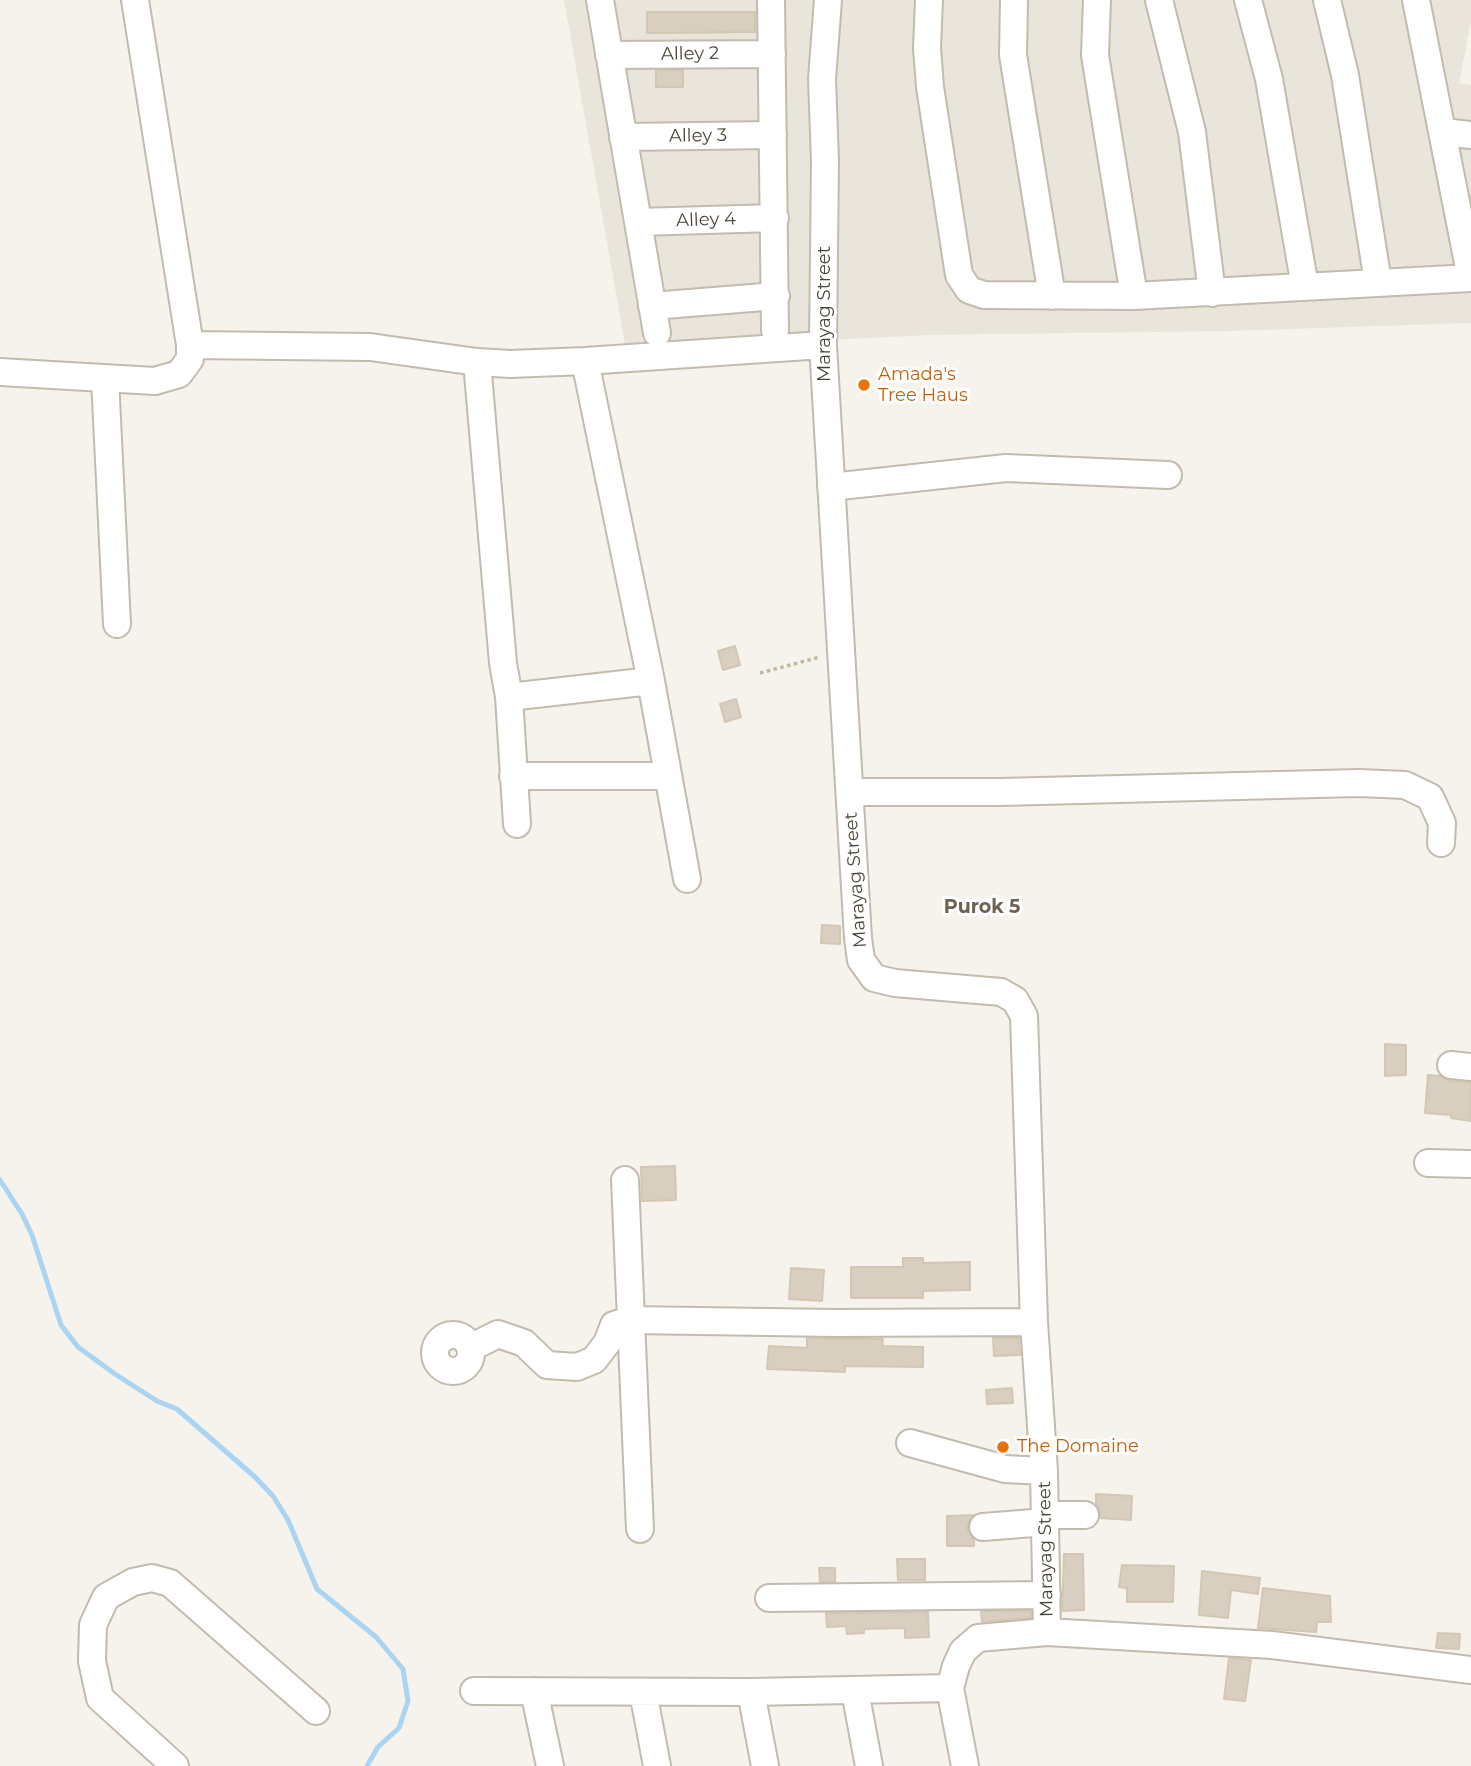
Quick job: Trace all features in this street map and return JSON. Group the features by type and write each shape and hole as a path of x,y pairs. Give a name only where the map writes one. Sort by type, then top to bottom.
{"street":[{"path":"0,372 155,381 179,374 190,359 190,345 135,0"},
{"path":"600,0 657,332"},
{"path":"771,0 775,330"},
{"name":"Marayag Street","path":"828,0 822,79 825,162 823,345 858,938 861,960 874,978 895,983 1001,992 1015,1000 1024,1016 1034,1322 1046,1519 1047,1632"},
{"path":"929,0 927,48 930,87 959,275 969,290 985,295 1052,296 1212,293 1471,278 1465,217 1416,0"},
{"path":"1014,0 1013,55 1052,296"},
{"path":"1097,0 1095,55 1134,296"},
{"path":"1158,0 1192,132 1212,293"},
{"path":"1248,0 1269,79 1305,288"},
{"path":"1327,0 1345,75 1378,282"},
{"name":"Alley 2","path":"609,55 772,54"},
{"path":"1444,132 1471,135"},
{"name":"Alley 3","path":"623,137 773,135"},
{"name":"Alley 4","path":"638,222 775,218"},
{"path":"652,306 776,296"},
{"path":"190,345 370,347 477,362 585,361 823,345"},
{"path":"585,361 651,681 687,879"},
{"path":"477,362 503,663 509,697 517,824"},
{"path":"105,378 117,624"},
{"path":"831,487 1006,468 1168,475"},
{"path":"509,697 651,681"},
{"path":"513,776 668,776"},
{"path":"850,792 1000,792 1359,783 1405,785 1430,797 1442,823 1441,844"},
{"path":"1428,1163 1471,1164"},
{"path":"625,1180 640,1529"},
{"path":"470,1348 498,1334 524,1343 548,1365 577,1367 594,1360 607,1343 614,1325 631,1321 1034,1322"},
{"path":"910,1443 1005,1469 1044,1471"},
{"path":"983,1527 1085,1515"},
{"path":"175,1766 100,1698 94,1674 93,1625 106,1597 133,1582 152,1578 170,1583 316,1711"},
{"path":"769,1598 1047,1595"},
{"path":"965,1766 950,1688 963,1651 978,1639 1047,1632 1272,1646 1471,1670"},
{"path":"474,1691 751,1692 950,1688"},
{"path":"534,1691 550,1766"},
{"path":"855,1691 869,1766"},
{"path":"643,1692 657,1766"},
{"path":"751,1692 765,1766"}],"path":[{"path":"760,673 842,651"}],"shaded area":[{"path":"564,0 1471,0 1471,21 1459,83 1471,85 1471,323 1229,331 929,335 626,350"}],"building":[{"path":"647,12 755,12 755,32 647,33"},
{"path":"656,70 683,70 683,87 656,87"},
{"path":"735,646 740,665 723,670 718,651"},
{"path":"736,699 741,717 725,722 720,704"},
{"path":"822,925 840,926 840,944 821,943"},
{"path":"1385,1044 1406,1045 1406,1075 1385,1076"},
{"path":"1428,1075 1440,1076 1449,1081 1471,1082 1471,1121 1451,1118 1451,1115 1425,1113"},
{"path":"675,1166 676,1200 642,1201 641,1167"},
{"path":"903,1258 923,1258 923,1263 970,1262 970,1290 923,1291 923,1298 851,1298 851,1267 903,1267"},
{"path":"791,1268 824,1270 822,1301 789,1299"},
{"path":"807,1338 883,1339 882,1346 923,1347 923,1367 845,1366 845,1372 767,1369 769,1346 807,1348"},
{"path":"993,1338 1019,1338 1020,1355 994,1356"},
{"path":"1012,1388 1013,1403 987,1404 986,1390"},
{"path":"1096,1494 1132,1496 1131,1520 1100,1518"},
{"path":"973,1515 967,1528 974,1540 974,1546 947,1546 947,1516"},
{"path":"1064,1554 1083,1554 1084,1610 1062,1611"},
{"path":"897,1559 925,1559 925,1580 898,1580"},
{"path":"1122,1565 1174,1566 1173,1602 1127,1602 1127,1588 1119,1587"},
{"path":"819,1568 835,1568 835,1582 820,1582"},
{"path":"1202,1571 1260,1578 1258,1594 1231,1590 1228,1618 1199,1615"},
{"path":"1263,1588 1330,1596 1331,1622 1317,1622 1316,1632 1258,1628"},
{"path":"981,1611 1031,1611 1031,1618 982,1622"},
{"path":"928,1612 929,1637 905,1638 905,1628 864,1629 864,1633 847,1634 846,1626 827,1627 826,1613"},
{"path":"1438,1633 1460,1634 1459,1649 1436,1648"},
{"path":"1229,1658 1251,1660 1245,1701 1224,1699"}],"waterway":[{"path":"0,1180 32,1235 61,1325 78,1347 157,1401 177,1409 255,1477 273,1496 288,1520 317,1589 376,1637 403,1669 408,1701 399,1728 378,1747 367,1766"}],"place":[{"name":"Amada's Tree Haus","path":"864,385"},
{"name":"The Domaine","path":"1003,1447"}],"district":[{"name":"Purok 5","path":"982,907"}]}
